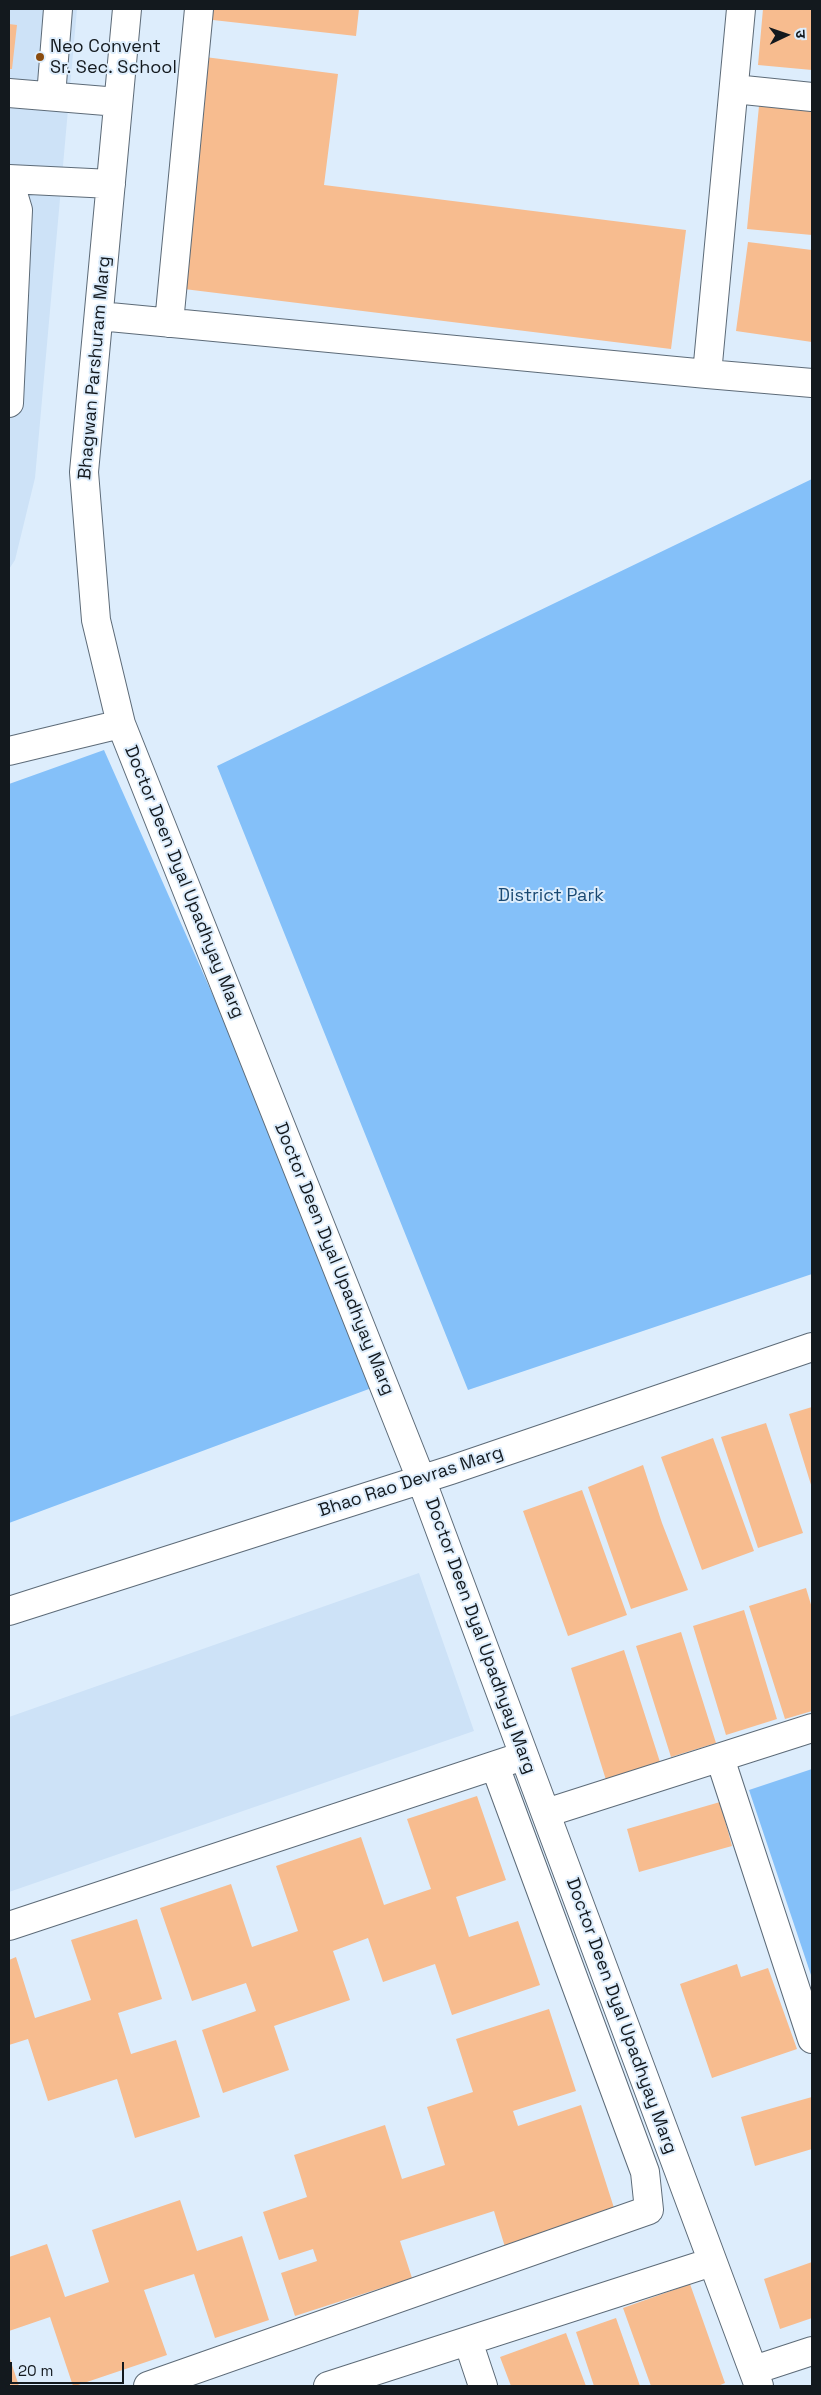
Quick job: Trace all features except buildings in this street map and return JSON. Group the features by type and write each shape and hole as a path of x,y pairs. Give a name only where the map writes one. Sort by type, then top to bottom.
{"street":[{"path":"51,96 58,9"},
{"name":"Bhagwan Parshuram Marg","path":"121,724 96,620 84,472 127,9"},
{"path":"169,323 199,9"},
{"path":"707,374 741,9"},
{"path":"734,90 812,97"},
{"path":"9,93 118,102"},
{"path":"9,403 18,210 9,180 111,184"},
{"path":"98,316 812,383"},
{"path":"9,751 121,724"},
{"name":"Doctor Deen Dyal Upadhyay Marg","path":"121,724 421,1479 712,2262 754,2381"},
{"name":"Bhao Rao Devras Marg","path":"9,1611 421,1479 812,1347"},
{"path":"546,1813 812,1728"},
{"path":"9,1926 524,1756"},
{"path":"720,1758 812,2039"},
{"path":"148,2386 649,2210 645,2172 495,1766"},
{"path":"328,2386 712,2262"},
{"path":"468,2341 483,2386"},
{"path":"754,2381 812,2351"}],"shaded area":[{"path":"9,9 77,9 35,478 15,560 9,569"},
{"path":"419,1573 474,1731 9,1892 9,1717"}],"green space":[{"name":"District Park","path":"812,479 812,1274 468,1390 217,766"},
{"path":"104,750 385,1383 9,1523 9,784"},
{"path":"812,1769 812,1978 749,1790"}],"place":[{"name":"Neo Convent Sr. Sec. School","path":"40,57"}]}
